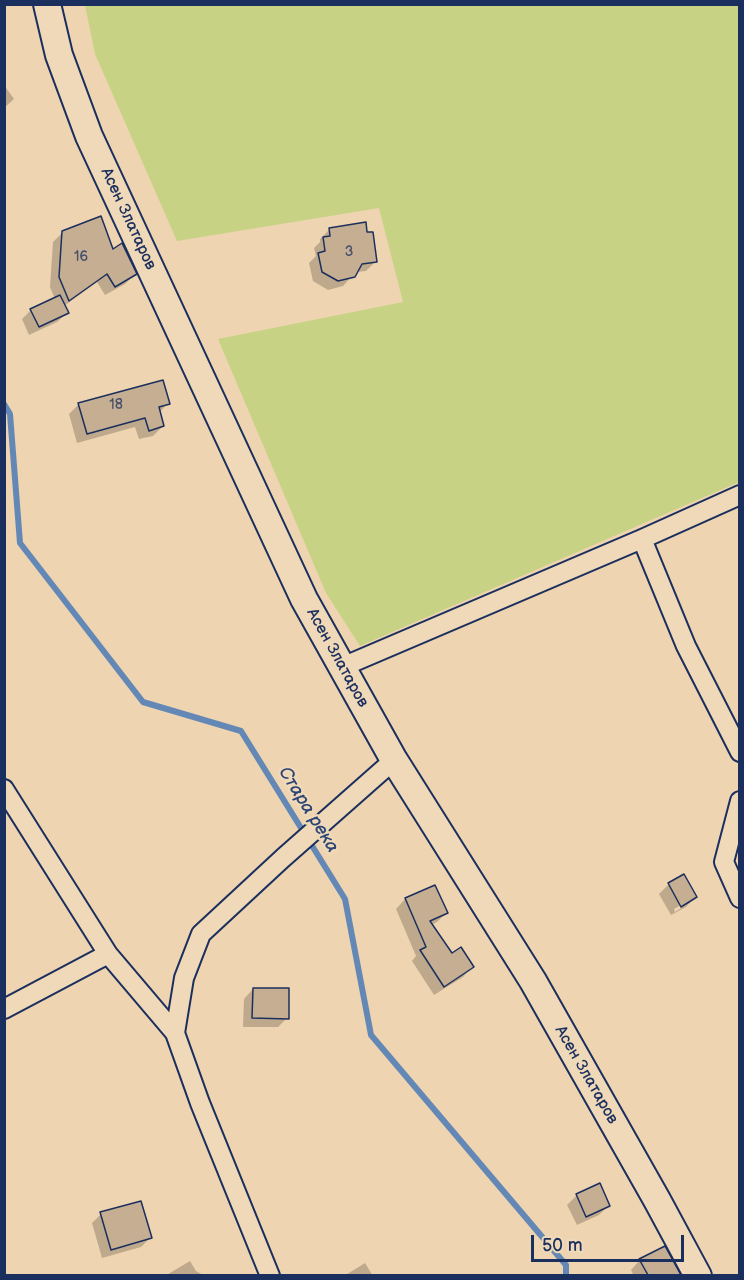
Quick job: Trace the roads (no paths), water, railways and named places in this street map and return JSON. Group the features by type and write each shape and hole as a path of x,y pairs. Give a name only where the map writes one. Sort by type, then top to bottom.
{"street":[{"name":"Асен Златаров","path":"47,4 58,55 89,136 304,599 394,760 533,981 698,1275"},
{"path":"342,667 740,495"},
{"path":"642,539 686,646 740,752"},
{"path":"175,1033 184,978 201,934 394,760"},
{"path":"4,789 108,954 175,1033 200,1103 270,1275"},
{"path":"740,801 724,862 740,898"},
{"path":"4,1009 108,954"}],"waterway":[{"name":"Стара река","path":"4,404 10,414 20,543 143,702 241,731 345,899 371,1035 566,1265 566,1276"}]}
